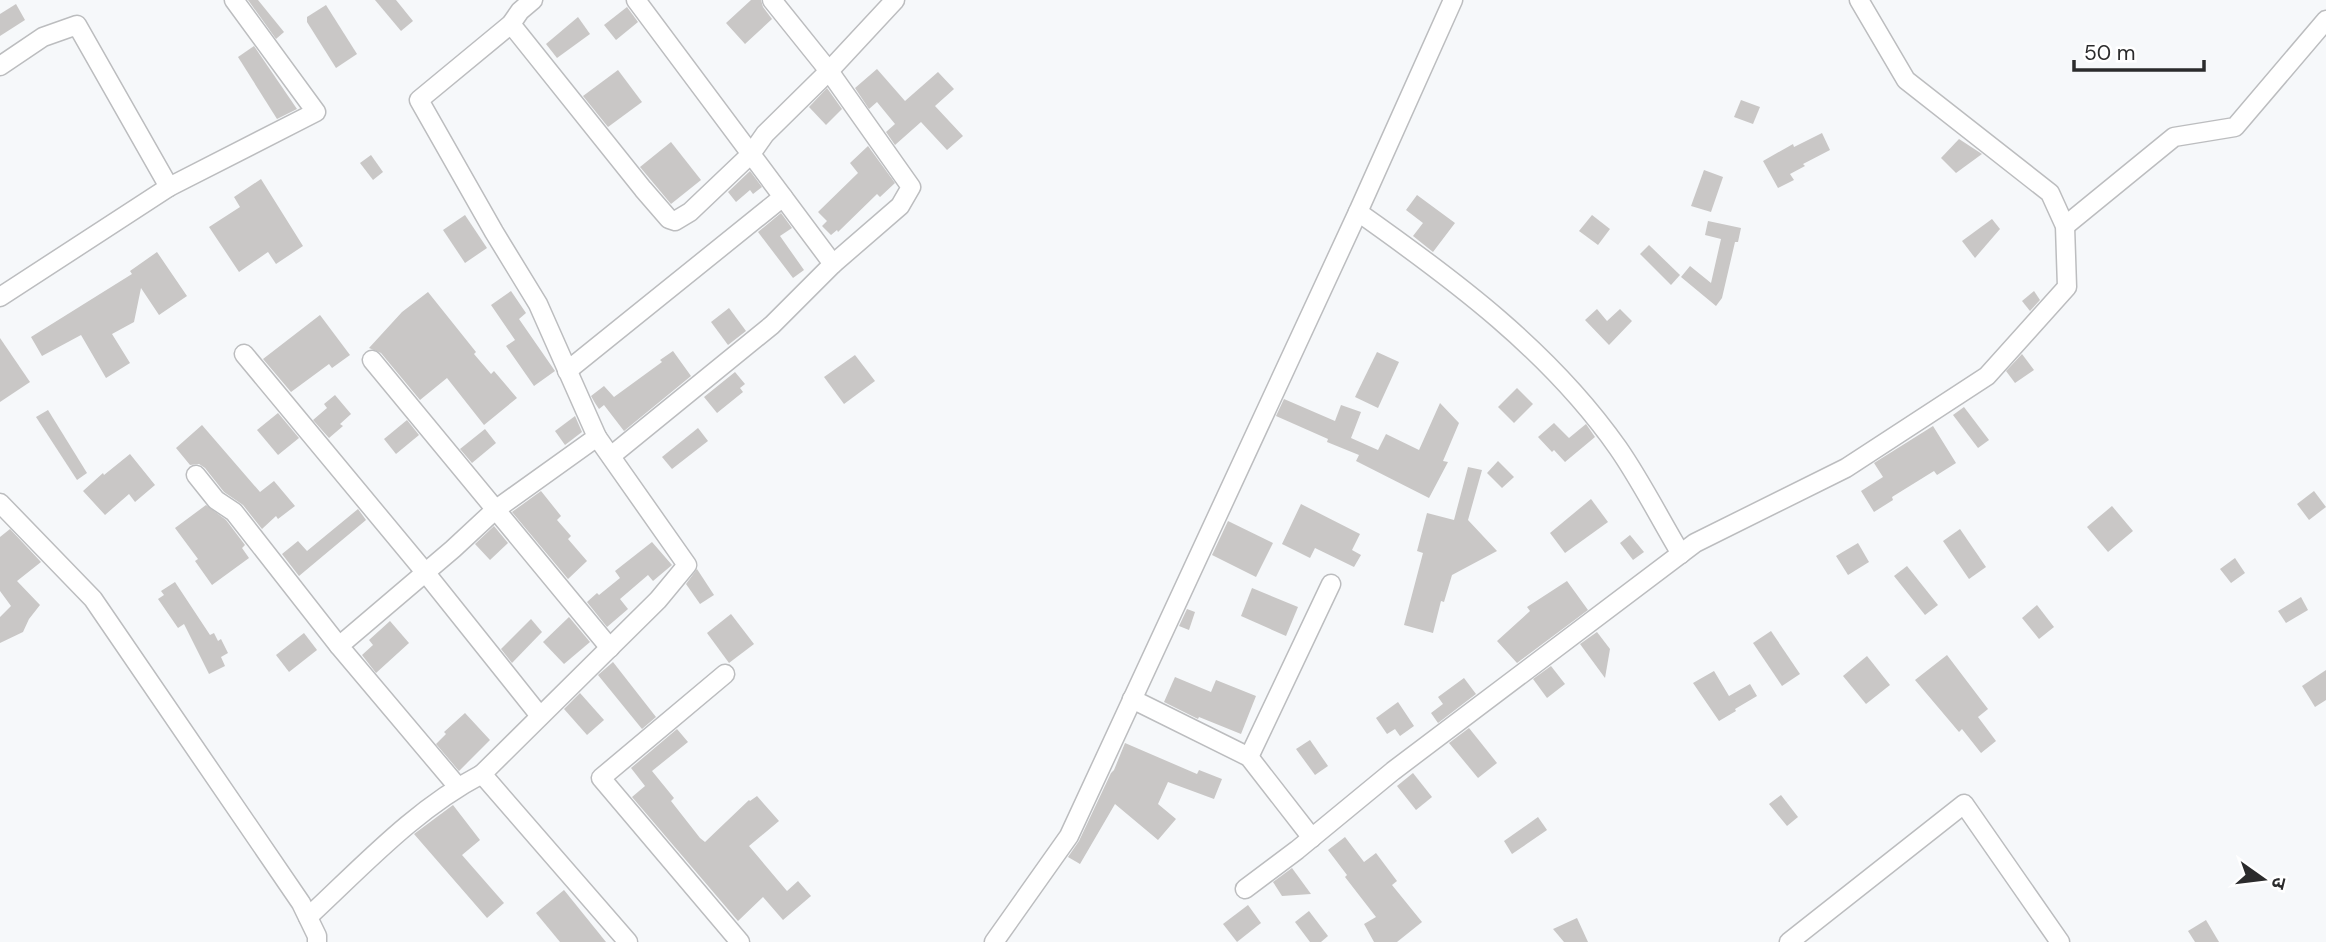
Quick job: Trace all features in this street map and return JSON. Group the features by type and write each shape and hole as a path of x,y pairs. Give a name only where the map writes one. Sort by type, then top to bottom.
{"street":[{"path":"0,297 169,187 316,112 234,0"},
{"path":"308,916 410,822 458,787 482,775 657,600 687,565 597,437 538,304 419,100 511,23 520,10 533,0"},
{"path":"636,0 833,264"},
{"path":"611,456 772,325 833,264 900,206 911,187 829,71 772,0"},
{"path":"994,942 1069,836 1358,212 1453,0"},
{"path":"1245,889 1394,771 1695,543 1846,468 1987,376 2067,287 2065,226 2050,193 1906,80 1859,0"},
{"path":"511,23 669,219 675,221 690,212 751,154 765,134 829,71 893,1"},
{"path":"2065,226 2174,137 2235,127 2326,20"},
{"path":"0,66 43,37 77,25 169,187"},
{"path":"568,371 783,197"},
{"path":"1358,212 1431,264 1534,350 1618,449 1681,554"},
{"path":"244,354 425,572 540,716"},
{"path":"372,360 610,648"},
{"path":"339,646 495,510 597,437"},
{"path":"196,475 216,500 234,512 339,646 458,787"},
{"path":"0,503 93,599 302,903 317,936 317,942"},
{"path":"1249,757 1331,584"},
{"path":"725,674 601,779 740,942"},
{"path":"1132,698 1249,757 1312,838"},
{"path":"482,775 628,942"},
{"path":"1789,942 1964,804 2060,942"}],"building":[{"path":"248,0 258,0 284,32 276,39"},
{"path":"375,0 396,0 413,21 401,31"},
{"path":"751,0 761,0 772,19 745,44 726,23"},
{"path":"16,4 25,20 0,36 0,14"},
{"path":"326,5 357,54 336,68 307,22 307,17"},
{"path":"627,7 638,22 616,40 604,25"},
{"path":"578,17 590,34 557,58 546,44"},
{"path":"254,46 297,109 277,119 238,57"},
{"path":"877,69 905,101 938,72 954,89 935,106 963,136 947,150 921,122 895,145 886,132 895,124 877,102 869,109 855,88"},
{"path":"618,70 642,102 608,127 583,96"},
{"path":"827,88 842,109 826,125 809,107"},
{"path":"1741,100 1760,107 1753,124 1734,117"},
{"path":"1822,133 1830,150 1803,164 1805,166 1790,174 1794,180 1778,188 1763,161 1793,144 1794,147"},
{"path":"1959,139 1982,154 1956,173 1941,158"},
{"path":"671,142 701,180 671,204 640,167"},
{"path":"868,146 895,183 880,197 877,194 838,232 837,230 831,235 822,226 827,221 818,212 858,173 850,163"},
{"path":"371,155 383,172 373,180 360,163"},
{"path":"1704,170 1723,177 1711,212 1691,206"},
{"path":"750,171 762,187 753,194 750,190 736,202 728,192"},
{"path":"261,179 303,246 276,264 268,252 239,272 209,227 240,207 234,197"},
{"path":"1417,195 1455,223 1433,252 1413,236 1423,223 1406,210"},
{"path":"781,213 792,228 780,236 804,270 793,278 758,232"},
{"path":"465,215 487,248 465,263 443,230"},
{"path":"1592,215 1610,229 1598,245 1579,231"},
{"path":"1992,219 2000,229 1975,258 1962,241"},
{"path":"1708,221 1741,228 1738,242 1735,242 1722,298 1716,306 1681,277 1690,266 1711,283 1721,239 1705,235"},
{"path":"1649,245 1680,275 1671,285 1640,254"},
{"path":"157,252 187,296 159,315 141,288 134,322 112,334 130,363 106,378 81,335 42,356 31,337 132,274 130,271"},
{"path":"511,291 526,313 519,319 555,371 534,386 506,346 515,340 491,305"},
{"path":"2034,291 2040,300 2030,311 2022,301"},
{"path":"428,292 476,352 474,354 491,374 494,371 517,398 484,425 447,378 420,400 381,353 369,348 402,312"},
{"path":"729,308 746,331 728,345 711,322"},
{"path":"1597,309 1607,321 1620,309 1632,321 1609,345 1585,320"},
{"path":"320,315 350,355 332,368 329,364 291,392 263,359"},
{"path":"0,338 30,382 0,402"},
{"path":"673,351 691,376 624,431 604,405 599,409 591,396 604,386 614,397"},
{"path":"1377,352 1399,362 1378,408 1355,397"},
{"path":"2022,354 2034,370 2015,383 2006,371"},
{"path":"855,355 875,381 844,404 824,377"},
{"path":"735,372 745,384 740,388 743,392 717,413 704,397"},
{"path":"1517,388 1533,404 1514,423 1498,407"},
{"path":"335,395 351,414 340,424 343,426 329,438 313,420 327,408 324,404"},
{"path":"1284,399 1335,421 1341,405 1361,412 1351,438 1378,450 1386,434 1419,450 1440,403 1459,423 1443,461 1448,462 1429,498 1356,461 1359,455 1276,416"},
{"path":"1964,407 1989,440 1978,448 1953,415"},
{"path":"48,410 87,473 77,480 36,417"},
{"path":"278,413 299,438 278,455 257,430"},
{"path":"575,416 582,432 565,445 555,431"},
{"path":"407,420 419,435 396,454 384,439"},
{"path":"1554,423 1569,438 1586,424 1595,437 1565,462 1538,437"},
{"path":"202,425 260,492 274,481 295,506 278,519 276,516 262,529 243,505 224,492 205,468 199,464 190,465 176,448"},
{"path":"1933,426 1956,463 1937,475 1934,471 1892,497 1893,500 1874,512 1861,491 1883,477 1874,463"},
{"path":"698,428 708,441 672,469 662,457"},
{"path":"485,429 496,443 472,463 460,449"},
{"path":"130,454 155,485 135,502 129,494 105,515 83,491"},
{"path":"1498,461 1514,477 1502,488 1487,473"},
{"path":"1468,467 1482,470 1468,520 1497,551 1452,575 1444,602 1441,601 1433,633 1404,625 1423,553 1417,551 1427,513 1454,520"},
{"path":"541,491 561,516 557,520 571,536 568,539 587,561 568,579 512,512"},
{"path":"2314,491 2326,507 2309,520 2297,504"},
{"path":"1591,499 1608,522 1565,553 1550,533"},
{"path":"1301,504 1360,534 1352,550 1361,555 1354,567 1315,548 1310,558 1282,544"},
{"path":"206,505 226,520 245,545 242,548 249,558 212,585 195,561 198,559 175,528"},
{"path":"2112,506 2133,531 2108,552 2087,527"},
{"path":"358,509 366,520 299,576 282,554 298,541 307,551"},
{"path":"1228,521 1273,543 1256,577 1212,555"},
{"path":"494,526 508,543 490,560 475,544"},
{"path":"10,529 41,562 17,581 40,605 23,632 0,643 0,617 11,606 0,591 0,537"},
{"path":"1960,529 1986,567 1969,579 1943,541"},
{"path":"1630,535 1644,552 1633,560 1620,543"},
{"path":"652,542 672,565 653,581 648,575 620,599 628,609 607,627 587,602 620,578 615,571"},
{"path":"1858,543 1869,562 1848,575 1836,556"},
{"path":"2235,558 2245,573 2231,583 2220,569"},
{"path":"1907,566 1938,605 1925,615 1894,576"},
{"path":"697,569 714,595 700,604 686,584"},
{"path":"1567,581 1588,610 1517,663 1497,641 1530,611 1527,607"},
{"path":"175,582 210,635 214,633 218,641 221,639 228,653 221,657 225,666 209,674 184,624 178,628 158,599 164,595 161,591"},
{"path":"1252,588 1298,607 1286,636 1241,616"},
{"path":"2301,597 2308,610 2286,623 2278,611"},
{"path":"2037,605 2054,627 2039,639 2022,618"},
{"path":"1187,609 1195,612 1189,630 1179,626"},
{"path":"731,614 754,644 729,663 707,633"},
{"path":"569,617 590,642 564,664 543,642"},
{"path":"531,619 542,632 512,663 501,649"},
{"path":"390,621 409,643 376,673 362,655 373,645 369,640"},
{"path":"1771,631 1800,674 1782,686 1753,643"},
{"path":"1597,632 1610,649 1605,678 1580,644"},
{"path":"304,633 317,650 289,672 276,655"},
{"path":"1947,655 1988,709 1978,717 1996,741 1981,753 1962,729 1959,732 1915,680"},
{"path":"1867,656 1890,685 1866,704 1843,676"},
{"path":"613,662 656,717 642,729 598,675"},
{"path":"1551,666 1565,684 1547,698 1533,679"},
{"path":"2326,670 2326,700 2315,707 2302,686"},
{"path":"1714,671 1729,696 1750,684 1757,696 1719,721 1693,683"},
{"path":"1175,677 1211,692 1216,680 1256,696 1241,734 1199,717 1198,719 1164,702"},
{"path":"1464,678 1476,694 1438,723 1431,713 1443,704 1438,697"},
{"path":"580,693 604,720 587,735 564,709"},
{"path":"1398,702 1414,726 1400,736 1395,729 1387,734 1376,718"},
{"path":"465,713 490,740 459,771 436,744 446,734 444,732"},
{"path":"1469,728 1497,763 1478,778 1449,743"},
{"path":"677,729 688,742 652,771 674,798 671,801 700,838 705,842 749,800 757,796 779,821 749,846 787,891 798,881 811,896 783,920 763,897 738,921 632,797 645,786 631,768"},
{"path":"1310,740 1328,766 1315,775 1296,749"},
{"path":"1125,743 1197,774 1199,770 1222,779 1214,799 1168,782 1158,804 1176,819 1158,840 1115,804 1080,864 1068,857 1079,841"},
{"path":"1413,773 1432,797 1416,810 1397,786"},
{"path":"1781,795 1798,817 1787,826 1769,804"},
{"path":"453,805 480,840 462,855 504,903 487,918 414,834"},
{"path":"1538,817 1547,830 1512,854 1504,841"},
{"path":"1345,837 1364,862 1376,853 1397,881 1392,885 1422,922 1397,942 1374,942 1364,924 1376,917 1328,850"},
{"path":"1292,868 1311,894 1282,896 1273,882"},
{"path":"564,890 606,942 560,942 536,913"},
{"path":"1248,905 1261,923 1237,942 1223,924"},
{"path":"1309,911 1328,936 1321,942 1310,942 1295,922"},
{"path":"1577,918 1588,942 1564,942 1553,929"},
{"path":"2206,920 2219,942 2195,942 2188,931"}]}
